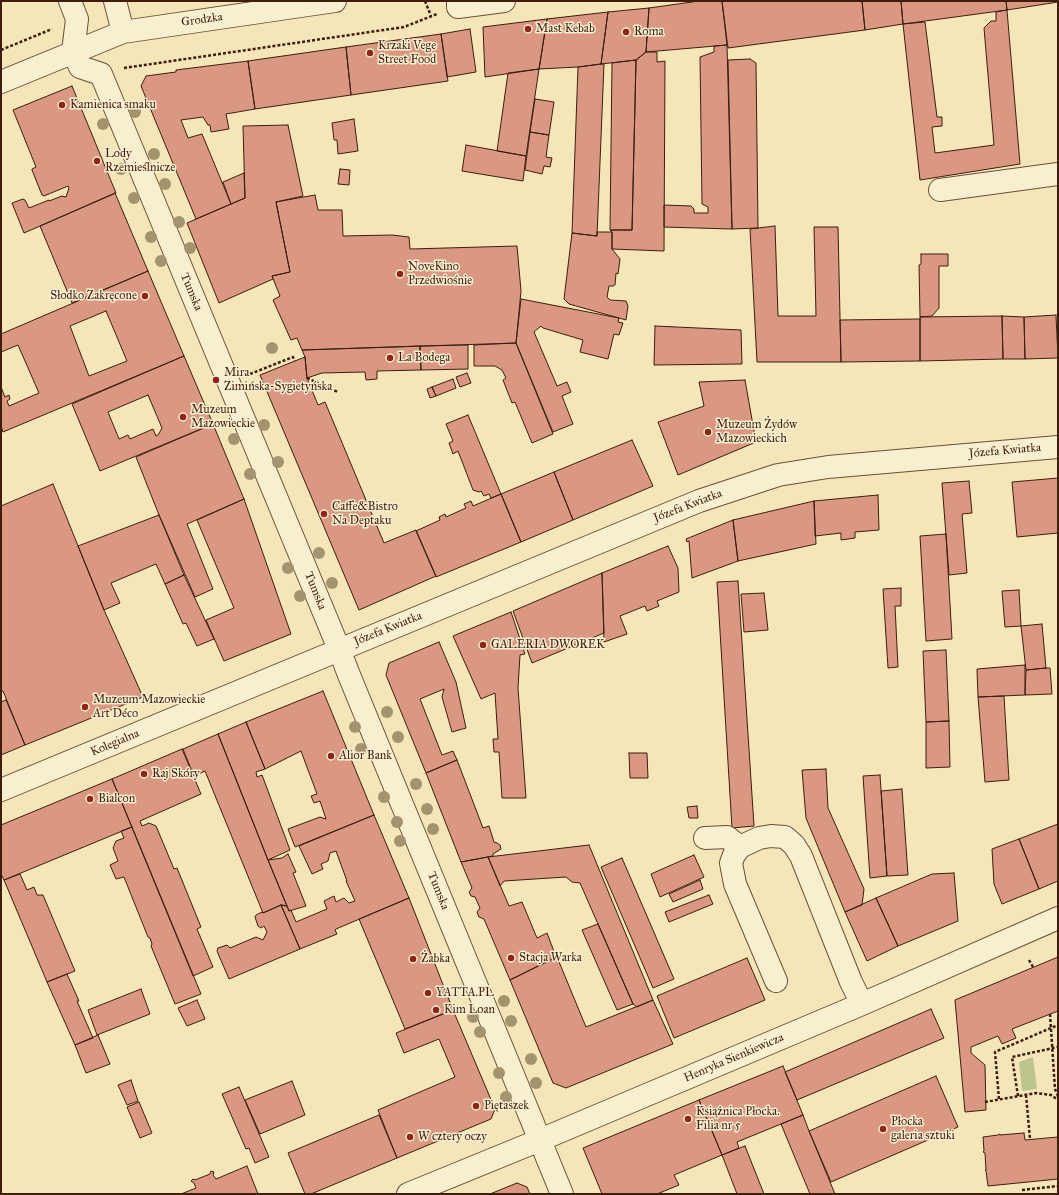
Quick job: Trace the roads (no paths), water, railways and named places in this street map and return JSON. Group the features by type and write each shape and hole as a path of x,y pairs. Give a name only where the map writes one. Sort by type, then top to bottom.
{"street":[{"path":"70,1 78,19 73,52"},
{"path":"115,1 123,32"},
{"name":"Grodzka","path":"1,82 123,32 335,1"},
{"path":"458,4 504,1"},
{"name":"Tumska","path":"73,52 80,67 101,74 339,649 562,1194"},
{"path":"940,190 1058,174"},
{"name":"Józefa Kwiatka","path":"339,649 698,501 778,475 828,467 1058,446"},
{"name":"Kolegialna","path":"1,790 339,649"},
{"path":"776,981 734,884 731,863 734,855 740,847 759,838 771,836 785,837 794,845 801,856 851,982 862,1004"},
{"path":"705,838 727,837 740,847"},
{"name":"Henryka Sienkiewicza","path":"408,1194 862,1004 1058,918"}],"place":[{"name":"Mast Kebab","path":"528,29"},
{"name":"Roma","path":"626,32"},
{"name":"Krzaki Vege Street Food","path":"370,53"},
{"name":"Kamienica smaku","path":"62,105"},
{"name":"Lody Rzemieślnicze","path":"97,161"},
{"name":"NoveKino Przedwiośnie","path":"400,274"},
{"name":"Słodko Zakręcone","path":"145,296"},
{"name":"La Bodega","path":"390,358"},
{"name":"Mira Zimińska-Sygietyńska","path":"216,380"},
{"name":"Muzeum Mazowieckie","path":"183,417"},
{"name":"Muzeum Żydów Mazowieckich","path":"708,432"},
{"name":"Caffe&Bistro Na Deptaku","path":"324,514"},
{"name":"GALERIA DWOREK","path":"483,645"},
{"name":"Muzeum Mazowieckie Art Déco","path":"85,707"},
{"name":"Alior Bank","path":"331,756"},
{"name":"Raj Skóry","path":"144,774"},
{"name":"Bialcon","path":"90,799"},
{"name":"Stacja Warka","path":"511,958"},
{"name":"Żabka","path":"413,959"},
{"name":"YATTA.PL","path":"428,993"},
{"name":"Kim Loan","path":"436,1010"},
{"name":"Piętaszek","path":"476,1106"},
{"name":"Książnica Płocka. Filia nr 5","path":"688,1119"},
{"name":"Płocka galeria sztuki","path":"883,1129"},
{"name":"W cztery oczy","path":"410,1137"}]}
